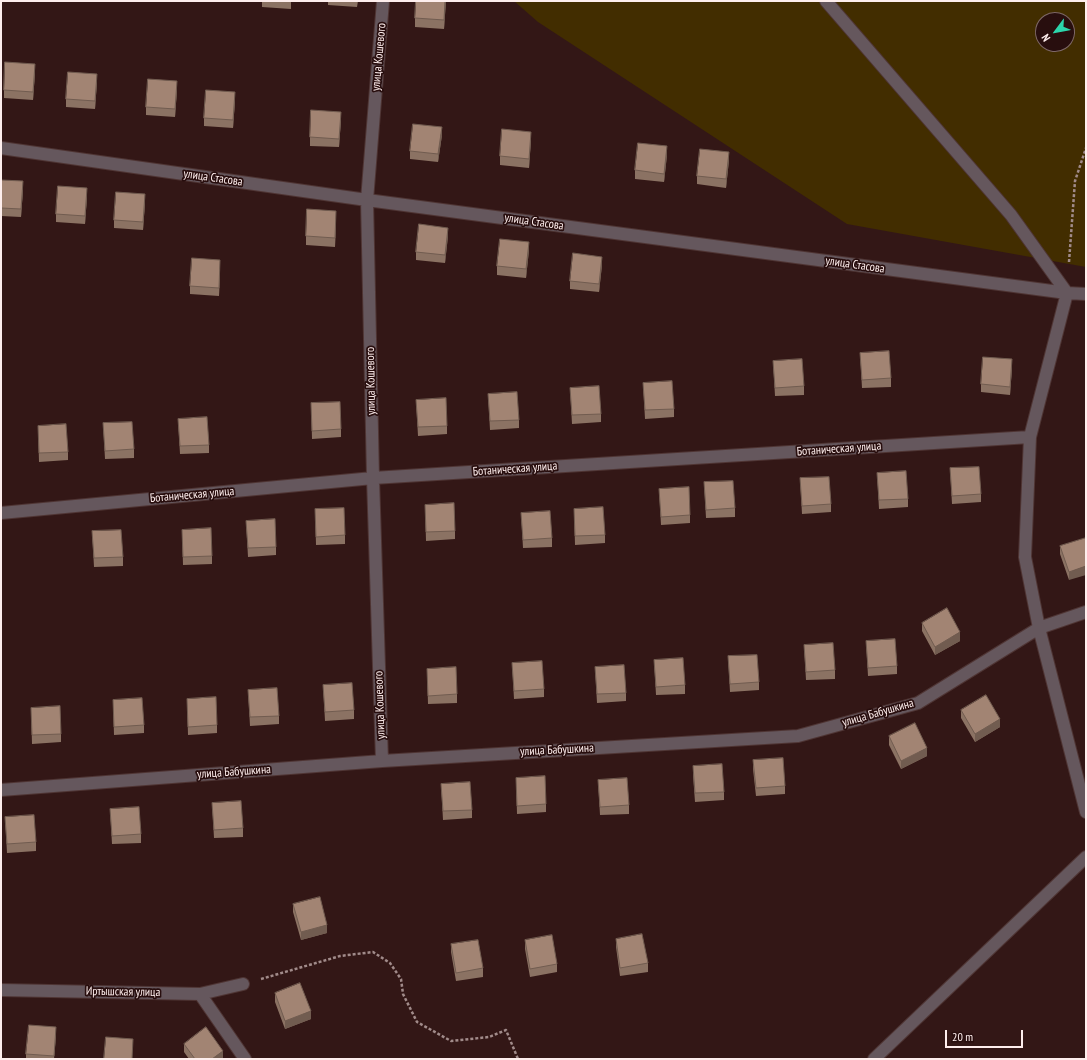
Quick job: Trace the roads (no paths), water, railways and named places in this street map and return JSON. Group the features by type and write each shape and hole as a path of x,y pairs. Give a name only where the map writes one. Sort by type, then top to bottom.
{"street":[{"name":"улица Кошевого","path":"382,761 373,478 367,200 383,1"},
{"path":"826,1 1011,215 1067,293 1030,437 1025,557 1039,628 1086,812"},
{"name":"улица Стасова","path":"1,148 367,200 1067,293 1086,294"},
{"name":"Ботаническая улица","path":"1,513 373,478 1030,437"},
{"name":"улица Бабушкина","path":"1,790 382,761 798,736 918,703 1039,628 1086,612"},
{"path":"874,1059 1086,857"},
{"name":"Иртышская улица","path":"1,990 200,994 243,984"},
{"path":"200,994 245,1059"}]}
